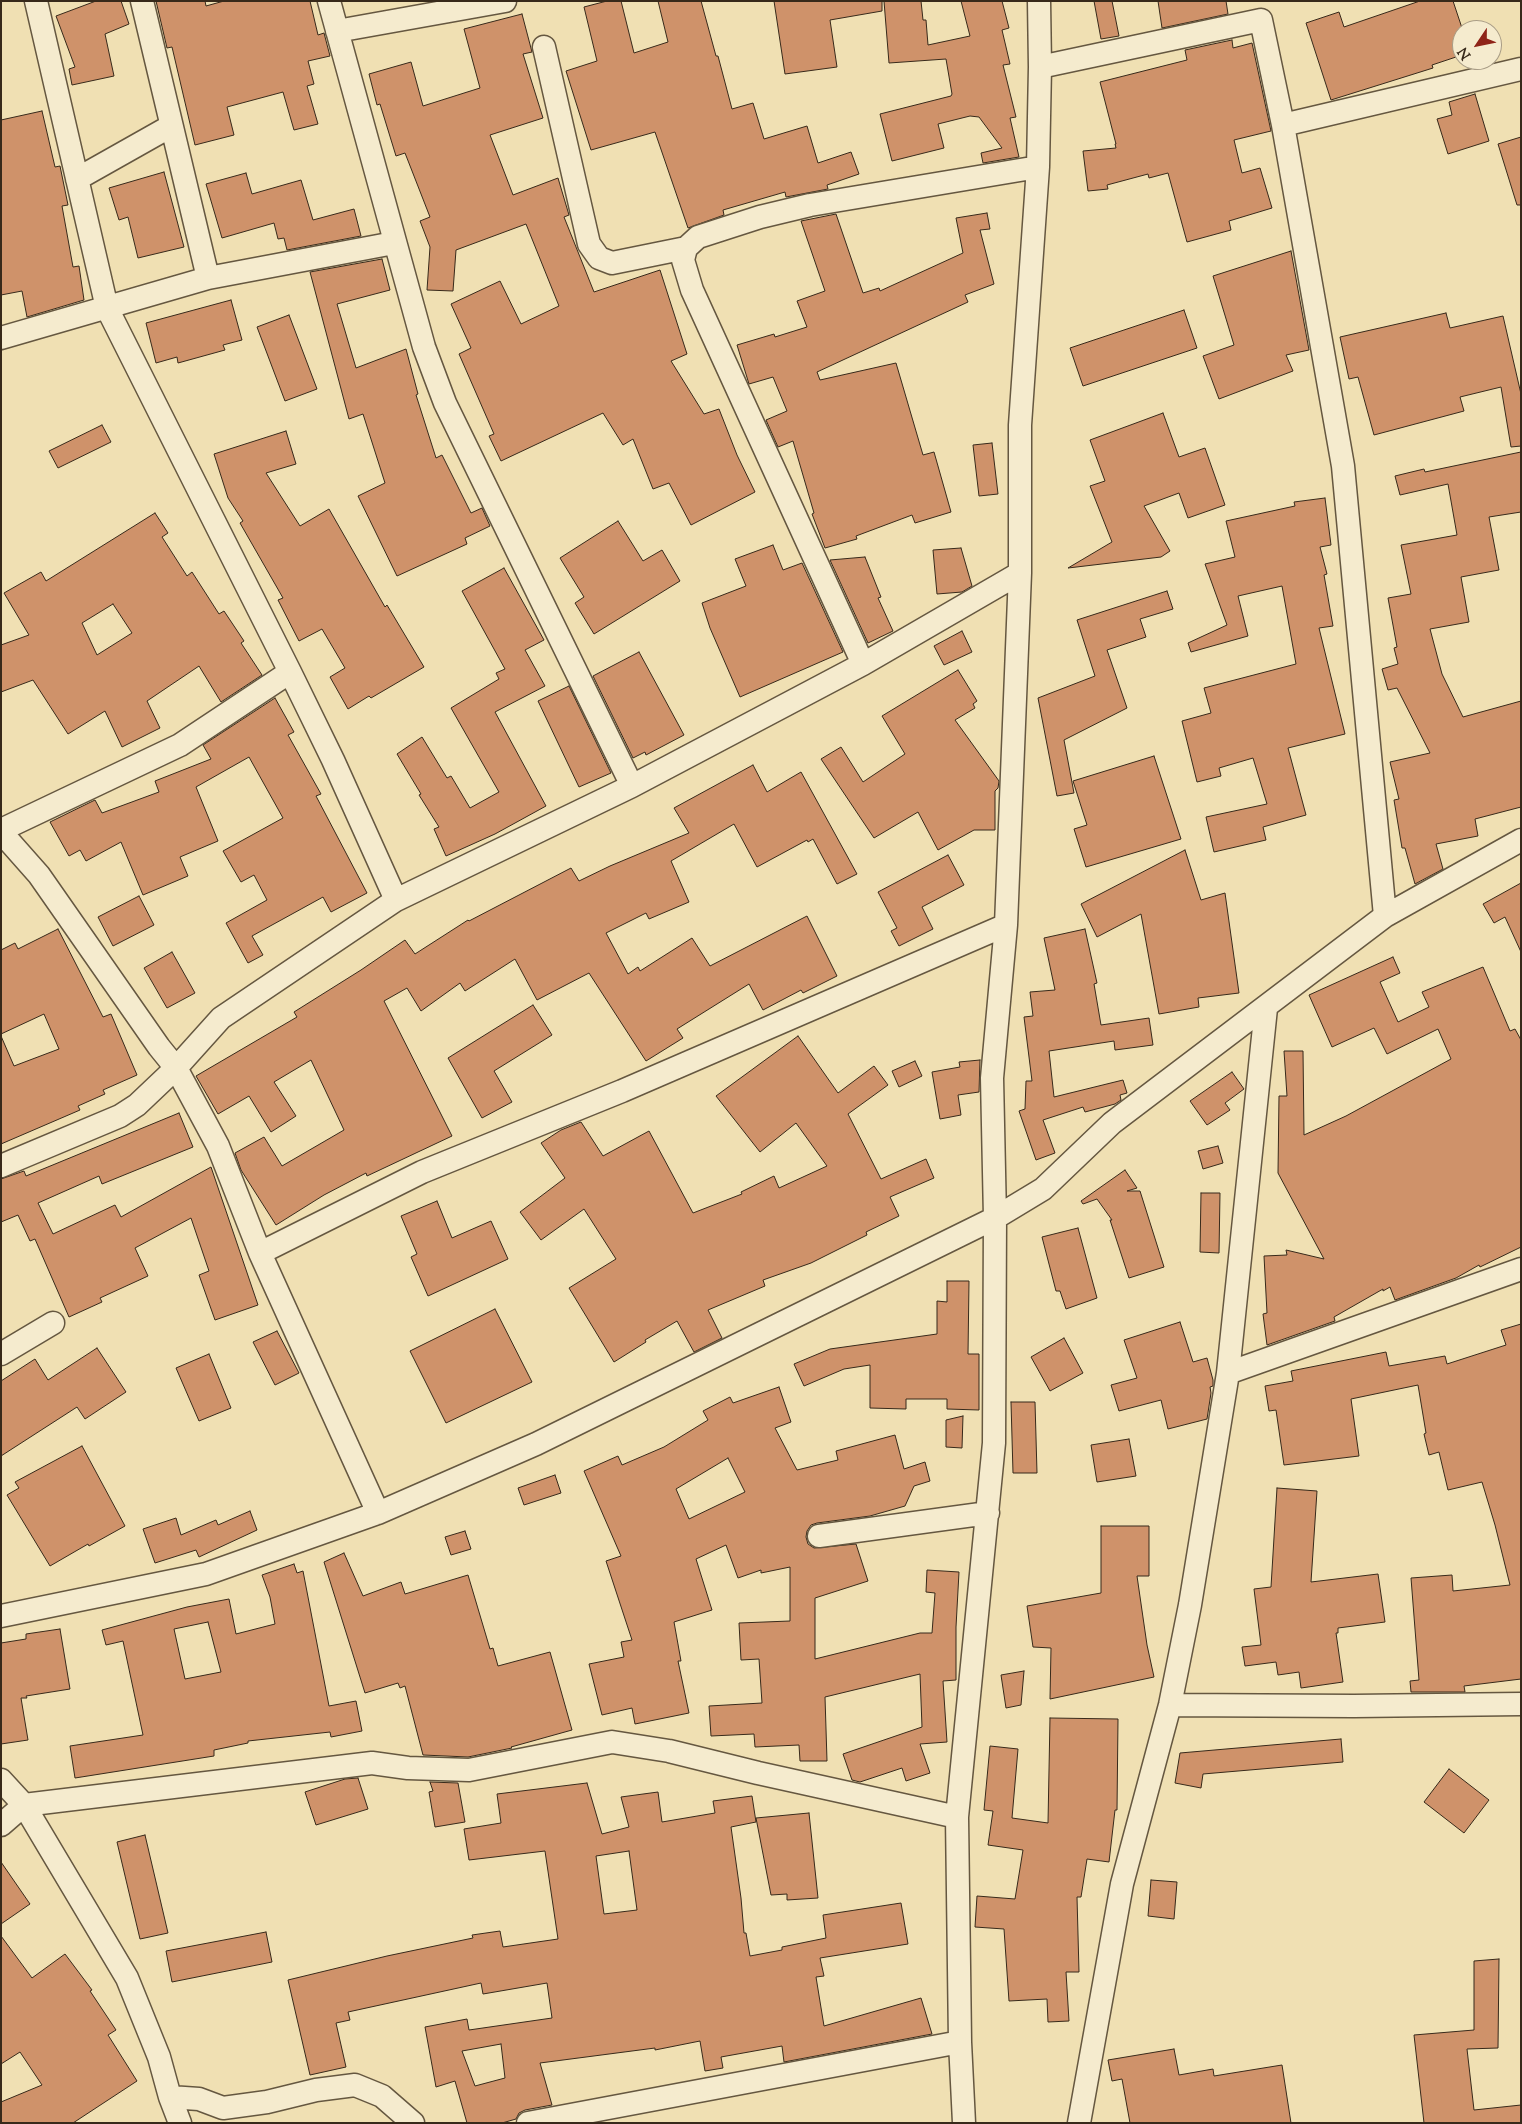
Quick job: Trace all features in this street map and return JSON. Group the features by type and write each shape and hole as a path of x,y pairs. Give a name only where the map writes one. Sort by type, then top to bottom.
{"street":[{"path":"36,1 107,308 333,760 396,900"},
{"path":"142,1 208,278"},
{"path":"329,1 424,347 445,403 632,786"},
{"path":"338,31 505,1"},
{"path":"964,2123 960,2042 957,1817 994,1443 995,1218 992,1078 1006,924 1020,573 1020,425 1038,167 1039,1"},
{"path":"1040,67 1261,20 1283,125 1343,466 1385,916"},
{"path":"544,47 589,244 599,258 612,263 686,248"},
{"path":"1283,125 1521,68"},
{"path":"77,179 171,126"},
{"path":"863,664 692,290 682,260 686,248 698,237 760,217 810,205 1038,167"},
{"path":"1,338 208,278 394,243"},
{"path":"1,1166 120,1116 137,1104 176,1068 221,1018 396,900 632,786 863,664 1020,573"},
{"path":"290,672 180,745 1,831 39,875 176,1068 218,1146 260,1254 378,1513"},
{"path":"1,1616 206,1574 378,1513 536,1444 995,1218 1043,1189 1112,1123 1195,1058 1266,1008 1385,916 1521,840"},
{"path":"260,1254 422,1172 622,1090 1006,924"},
{"path":"1078,2123 1122,1884 1170,1705 1190,1605 1228,1373 1266,1008"},
{"path":"1228,1373 1521,1269"},
{"path":"1,1354 53,1323"},
{"path":"819,1536 988,1513"},
{"path":"1170,1705 1373,1706 1521,1704"},
{"path":"1,1824 24,1805 372,1763 408,1768 469,1770 612,1742 669,1751 758,1773 957,1817"},
{"path":"1,1780 24,1805 127,1978 159,2057 170,2097 180,2123"},
{"path":"528,2123 960,2042"},
{"path":"170,2097 199,2099 223,2108 267,2102 316,2090 355,2085 382,2096 413,2123"}],"building":[{"path":"96,1 121,1 129,24 105,34 114,76 72,85 69,69 75,67 56,16"},
{"path":"156,1 205,1 206,6 224,1 310,1 318,35 324,33 330,56 308,61 314,84 307,86 318,124 294,130 283,92 227,107 234,135 195,145 172,47 167,48"},
{"path":"607,1 621,1 634,53 668,42 658,1 701,1 732,109 753,103 764,139 807,126 818,163 851,152 859,174 827,185 828,189 786,197 785,192 723,210 724,215 688,228 655,132 591,150 566,71 597,61 584,7"},
{"path":"774,1 882,1 882,11 830,20 837,67 785,74"},
{"path":"884,1 921,1 923,20 926,20 928,45 970,36 961,1 1002,1 1009,28 1002,30 1010,64 1003,65 1016,117 1010,118 1019,157 983,163 981,153 1002,148 979,117 970,116 938,124 944,148 892,161 880,114 951,96 952,94 946,59 889,63"},
{"path":"1094,1 1112,1 1119,36 1101,39"},
{"path":"1158,1 1226,1 1228,14 1162,28"},
{"path":"1420,1 1453,1 1459,20 1452,20 1452,58 1432,65 1433,68 1331,100 1306,23 1339,12 1344,27"},
{"path":"522,14 532,52 523,54 543,118 490,135 513,195 558,178 569,215 564,217 594,292 660,270 687,354 671,361 704,414 719,409 737,455 755,492 691,525 669,483 653,489 633,439 623,445 603,413 501,461 489,436 494,434 459,354 471,348 451,304 500,281 521,324 559,306 526,224 456,250 453,291 427,290 430,247 420,221 430,217 405,153 396,156 380,104 377,105 369,74 411,62 423,106 480,88 464,29"},
{"path":"1232,40 1233,48 1252,43 1271,131 1234,140 1242,173 1260,168 1272,208 1229,221 1231,230 1187,242 1168,173 1149,178 1148,174 1107,185 1108,189 1088,191 1083,151 1116,148 1100,82 1187,60 1185,50"},
{"path":"1475,94 1489,141 1448,154 1437,119 1452,115 1449,102"},
{"path":"42,111 55,167 60,166 68,205 62,206 73,267 79,266 84,300 27,317 22,291 1,295 1,120"},
{"path":"1521,137 1521,205 1517,205 1498,144"},
{"path":"164,172 184,247 138,258 128,217 119,220 109,188"},
{"path":"246,173 252,194 301,180 313,220 354,209 361,236 287,250 284,238 278,239 274,223 222,238 206,184"},
{"path":"987,213 990,229 980,230 994,284 965,295 968,302 817,372 820,380 896,363 923,455 934,452 951,512 915,523 912,515 856,536 857,539 825,548 812,514 814,513 793,441 778,447 766,420 787,411 773,377 749,384 737,345 774,334 775,337 807,327 797,301 825,291 801,221 836,214 863,293 879,288 880,291 963,253 956,218"},
{"path":"1291,251 1309,350 1286,355 1293,371 1219,399 1203,356 1234,345 1213,276"},
{"path":"382,259 390,290 337,304 356,368 406,349 418,394 416,395 436,458 442,455 471,513 482,508 490,526 465,538 467,544 397,576 358,496 385,483 363,414 349,419 310,272"},
{"path":"231,300 242,340 223,345 225,350 178,363 177,357 156,363 146,323"},
{"path":"1184,310 1197,348 1083,386 1070,348"},
{"path":"1446,313 1450,328 1503,316 1521,394 1521,446 1511,447 1501,387 1460,397 1464,411 1374,435 1358,377 1349,379 1340,337"},
{"path":"289,315 317,389 285,401 257,327"},
{"path":"1163,413 1179,457 1205,448 1225,505 1188,518 1179,493 1144,506 1170,551 1161,557 1068,568 1112,542 1090,486 1105,481 1090,440"},
{"path":"102,425 111,442 58,468 49,451"},
{"path":"286,431 296,464 266,473 300,526 329,509 385,607 387,605 424,667 348,709 330,677 345,668 322,629 299,641 278,600 283,598 240,523 243,521 228,498 214,454"},
{"path":"992,443 998,494 979,496 973,445"},
{"path":"1521,452 1521,512 1489,517 1499,570 1461,577 1469,622 1430,629 1442,674 1463,717 1521,701 1521,807 1475,819 1478,836 1436,844 1443,869 1415,884 1405,848 1402,848 1394,800 1399,799 1390,762 1430,753 1397,688 1388,690 1382,669 1398,664 1394,648 1397,647 1388,598 1411,594 1401,545 1457,535 1448,484 1400,495 1395,476 1424,469 1425,472"},
{"path":"1325,498 1331,545 1320,547 1327,574 1324,575 1333,626 1319,628 1345,734 1288,748 1306,815 1263,827 1266,840 1214,852 1206,817 1267,804 1253,758 1219,768 1221,776 1197,782 1182,721 1211,713 1204,688 1296,664 1282,586 1238,596 1248,636 1191,652 1188,643 1227,625 1205,564 1235,557 1226,521 1295,506 1294,502"},
{"path":"155,513 168,533 162,537 187,576 192,572 219,614 224,611 244,641 241,643 262,675 221,702 199,666 147,701 160,728 122,747 105,711 68,734 33,680 1,692 1,645 29,635 4,593 41,572 46,581","holes":["113,604 132,633 97,655 82,623"]},
{"path":"618,521 643,561 662,550 680,581 594,634 575,603 584,597 560,558"},
{"path":"773,545 783,570 802,563 843,652 740,697 710,628 702,603 746,586 735,559"},
{"path":"961,548 972,586 962,592 937,594 933,550"},
{"path":"865,557 881,597 878,598 893,631 868,643 830,560"},
{"path":"504,568 544,640 525,650 545,686 495,712 546,806 495,834 446,856 434,829 439,827 397,754 422,737 447,778 451,776 470,808 499,792 451,708 499,679 496,673 505,669 462,591"},
{"path":"1167,591 1173,609 1140,619 1146,637 1107,650 1127,708 1064,740 1074,793 1057,796 1038,698 1095,676 1077,620"},
{"path":"962,631 972,652 944,665 934,646"},
{"path":"639,652 684,735 646,755 645,752 633,758 593,676"},
{"path":"958,670 977,701 973,704 975,708 955,720 999,781 998,788 995,791 995,830 974,830 938,850 918,812 874,838 821,759 841,747 863,782 905,754 882,716"},
{"path":"569,686 611,773 579,787 538,701"},
{"path":"275,698 294,732 288,735 321,794 316,796 367,893 331,912 323,897 252,936 263,955 248,963 226,923 267,900 254,875 241,882 223,851 283,818 249,757 196,787 218,841 180,857 188,876 143,895 121,842 86,861 80,850 69,856 50,822 95,800 102,813 159,792 155,781 211,759 203,745"},
{"path":"1154,756 1181,839 1086,867 1074,829 1087,825 1073,781"},
{"path":"753,765 767,792 801,772 857,874 837,884 813,839 808,842 807,840 757,867 734,824 671,861 689,902 649,919 646,913 606,933 628,974 638,967 640,971 692,938 710,966 807,916 837,976 803,993 801,990 763,1010 749,984 677,1029 683,1038 646,1061 589,973 537,1000 515,959 465,991 460,983 421,1011 407,988 384,1001 452,1136 367,1176 366,1173 324,1195 276,1225 241,1170 235,1153 264,1137 282,1166 344,1130 311,1060 274,1082 296,1116 271,1132 249,1096 218,1114 196,1076 297,1017 294,1012 405,940 415,954 468,920 571,868 579,881 689,833 674,808"},
{"path":"1185,850 1201,900 1225,893 1239,993 1198,998 1199,1007 1159,1014 1141,914 1097,937 1081,904"},
{"path":"948,855 964,885 922,907 933,929 899,946 891,931 897,928 878,892"},
{"path":"1521,883 1521,952 1505,917 1494,923 1483,904"},
{"path":"139,896 154,925 113,946 98,917"},
{"path":"58,929 103,1017 111,1014 137,1075 103,1090 105,1094 78,1106 80,1110 1,1144 1,1036 14,1066 59,1049 44,1014 1,1034 1,950 15,943 18,949"},
{"path":"1085,929 1097,983 1094,984 1101,1025 1149,1018 1153,1045 1115,1050 1114,1041 1049,1051 1054,1097 1123,1080 1127,1093 1120,1095 1121,1100 1115,1104 1085,1112 1083,1107 1043,1120 1055,1153 1036,1160 1019,1111 1025,1109 1026,1081 1032,1081 1024,1017 1033,1016 1030,992 1055,990 1044,938"},
{"path":"172,952 195,993 167,1008 144,968"},
{"path":"1393,957 1400,973 1380,982 1398,1022 1429,1007 1422,992 1483,967 1510,1031 1515,1029 1521,1040 1521,1247 1480,1267 1479,1265 1456,1278 1395,1300 1390,1287 1383,1291 1383,1289 1334,1317 1335,1321 1267,1345 1263,1314 1267,1313 1264,1256 1287,1255 1286,1250 1324,1259 1278,1173 1279,1096 1287,1096 1284,1051 1303,1051 1304,1135 1346,1116 1451,1059 1438,1029 1387,1054 1374,1028 1332,1047 1309,995"},
{"path":"533,1005 552,1035 494,1071 512,1102 482,1118 448,1058"},
{"path":"798,1036 838,1093 874,1066 888,1085 848,1114 881,1179 926,1159 934,1178 890,1197 899,1216 866,1232 867,1235 811,1263 763,1280 765,1286 708,1310 722,1338 694,1352 677,1321 645,1340 646,1342 614,1362 569,1288 616,1259 584,1209 541,1240 520,1212 565,1178 541,1143 561,1130 581,1122 603,1156 649,1131 693,1213 742,1194 741,1192 774,1176 779,1188 827,1166 796,1123 760,1152 716,1096"},
{"path":"980,1060 979,1092 958,1095 961,1115 940,1119 932,1072 960,1067 959,1062"},
{"path":"915,1061 922,1076 899,1087 892,1071"},
{"path":"1232,1072 1244,1089 1225,1103 1230,1110 1207,1125 1190,1101"},
{"path":"179,1113 193,1147 102,1184 99,1176 38,1203 53,1234 115,1205 121,1217 211,1167 258,1305 215,1320 199,1275 209,1271 191,1218 135,1248 148,1276 100,1298 102,1302 69,1317 35,1239 30,1241 18,1215 1,1222 1,1179 24,1171 26,1176"},
{"path":"1218,1146 1223,1163 1203,1169 1198,1151"},
{"path":"1125,1170 1137,1188 1127,1191 1140,1191 1164,1267 1129,1278 1110,1220 1112,1220 1097,1199 1083,1204 1081,1201"},
{"path":"1201,1193 1220,1193 1219,1253 1200,1252"},
{"path":"437,1201 452,1238 491,1221 508,1259 428,1296 411,1257 417,1254 401,1216"},
{"path":"1078,1228 1097,1298 1066,1309 1060,1291 1056,1291 1042,1237"},
{"path":"947,1281 969,1281 968,1354 979,1354 979,1410 947,1409 947,1399 906,1399 906,1409 870,1408 870,1365 844,1369 804,1386 794,1364 830,1349 937,1334 937,1301 947,1302"},
{"path":"495,1309 532,1382 446,1423 410,1351"},
{"path":"1180,1322 1193,1362 1207,1358 1213,1386 1210,1387 1211,1393 1207,1419 1168,1429 1161,1400 1119,1411 1111,1385 1137,1378 1124,1340"},
{"path":"1521,1324 1521,1679 1464,1686 1465,1692 1411,1692 1410,1681 1419,1680 1411,1578 1452,1575 1453,1591 1510,1585 1482,1482 1448,1490 1439,1452 1429,1455 1424,1434 1426,1433 1418,1385 1351,1399 1359,1456 1284,1465 1276,1410 1269,1411 1265,1386 1293,1381 1291,1371 1386,1352 1389,1366 1445,1356 1447,1364 1506,1345 1501,1330"},
{"path":"277,1331 299,1373 275,1385 253,1342"},
{"path":"1064,1338 1083,1373 1050,1391 1031,1357"},
{"path":"97,1348 126,1392 85,1419 77,1407 1,1456 1,1381 35,1359 48,1380"},
{"path":"209,1354 231,1408 199,1421 176,1368"},
{"path":"779,1387 791,1422 775,1428 797,1470 838,1460 836,1451 895,1435 904,1469 925,1462 930,1481 914,1486 905,1506 870,1516 817,1523 811,1525 806,1537 808,1544 814,1548 856,1544 868,1581 815,1598 815,1659 920,1633 932,1633 935,1593 926,1592 927,1570 959,1572 956,1680 943,1681 947,1742 920,1744 930,1773 906,1781 902,1768 860,1782 852,1780 843,1754 922,1727 920,1674 825,1697 827,1761 800,1761 799,1745 755,1747 754,1734 711,1736 709,1706 762,1703 759,1659 741,1660 739,1623 790,1621 790,1567 761,1573 761,1570 738,1578 726,1545 696,1559 712,1610 674,1622 681,1661 678,1661 689,1713 635,1724 632,1708 602,1715 589,1664 624,1657 621,1642 632,1640 606,1561 621,1556 584,1471 618,1456 622,1465 664,1447 708,1420 703,1411 730,1397 733,1403","holes":["728,1458 745,1492 689,1519 676,1489"]},
{"path":"1011,1402 1035,1402 1037,1473 1013,1473"},
{"path":"963,1416 962,1448 946,1447 946,1420"},
{"path":"1129,1439 1136,1476 1097,1482 1091,1445"},
{"path":"82,1446 125,1526 89,1546 88,1544 50,1566 7,1495 19,1488 15,1482"},
{"path":"555,1475 561,1493 524,1505 518,1488"},
{"path":"1277,1488 1317,1491 1311,1582 1378,1574 1385,1622 1338,1628 1338,1633 1336,1633 1343,1682 1301,1688 1299,1672 1278,1675 1276,1662 1245,1666 1242,1647 1261,1645 1254,1589 1271,1587"},
{"path":"250,1511 257,1530 199,1557 196,1550 155,1563 143,1529 176,1518 181,1535 216,1520 218,1525"},
{"path":"1101,1526 1149,1526 1149,1576 1137,1576 1147,1645 1154,1677 1050,1699 1051,1648 1033,1647 1027,1606 1101,1593"},
{"path":"465,1531 471,1549 451,1555 445,1537"},
{"path":"344,1553 363,1596 401,1582 405,1594 468,1575 490,1649 493,1648 498,1666 550,1652 572,1730 512,1748 468,1757 423,1755 405,1686 400,1688 398,1683 365,1693 324,1562"},
{"path":"294,1564 297,1573 303,1571 329,1706 356,1701 362,1731 331,1737 330,1732 248,1741 248,1743 214,1750 214,1756 75,1778 70,1746 143,1735 123,1641 106,1645 102,1630 187,1607 229,1599 236,1634 275,1624 270,1597 262,1575","holes":["208,1622 221,1672 185,1679 174,1629"]},
{"path":"60,1629 70,1689 21,1698 28,1740 1,1744 1,1643 26,1639 26,1634"},
{"path":"1024,1671 1021,1705 1006,1708 1001,1675"},
{"path":"1050,1718 1118,1719 1117,1810 1115,1810 1109,1862 1087,1859 1081,1897 1077,1897 1079,1972 1066,1972 1069,2021 1048,2022 1047,1999 1009,2001 1004,1929 975,1927 977,1896 1015,1899 1023,1850 988,1845 993,1811 984,1810 990,1746 1018,1749 1012,1818 1048,1823"},
{"path":"1341,1739 1343,1762 1203,1774 1201,1788 1175,1783 1180,1753"},
{"path":"1449,1769 1489,1800 1464,1833 1424,1802"},
{"path":"358,1778 368,1809 316,1825 305,1792 345,1779"},
{"path":"430,1782 458,1783 465,1822 435,1827 429,1792 433,1791"},
{"path":"587,1783 602,1834 629,1827 621,1797 658,1792 662,1822 715,1813 713,1801 752,1796 756,1822 731,1827 744,1933 746,1933 750,1956 782,1950 782,1947 826,1938 823,1915 901,1903 908,1944 820,1958 824,1976 816,1977 824,2026 921,1998 932,2034 784,2062 782,2046 721,2057 723,2068 705,2071 700,2041 655,2050 655,2048 540,2063 552,2105 525,2110 519,2113 516,2119 502,2123 467,2123 455,2081 436,2087 425,2027 467,2019 469,2030 552,2018 547,1983 483,1994 481,1983 348,2012 350,2020 336,2023 346,2067 310,2075 288,1980 473,1938 472,1935 500,1931 503,1947 558,1939 545,1851 469,1860 464,1829 501,1823 497,1794","holes":["629,1851 637,1910 604,1914 596,1856","501,2044 505,2078 475,2086 462,2051"]},
{"path":"809,1813 818,1898 787,1900 787,1894 771,1895 756,1818"},
{"path":"145,1835 168,1933 140,1939 117,1842"},
{"path":"1,1862 30,1904 1,1924"},
{"path":"1151,1880 1177,1882 1174,1919 1148,1916"},
{"path":"266,1932 272,1962 172,1982 166,1951"},
{"path":"1,1936 32,1978 65,1954 92,1990 90,1991 116,2030 108,2035 137,2081 73,2123 1,2123 1,2102 42,2085 20,2052 1,2064"},
{"path":"1499,1959 1498,2048 1467,2049 1474,2110 1521,2105 1521,2123 1424,2123 1414,2035 1474,2030 1474,1961"},
{"path":"1174,2049 1179,2075 1213,2069 1214,2076 1282,2065 1291,2123 1130,2123 1122,2079 1112,2081 1108,2060"}]}
